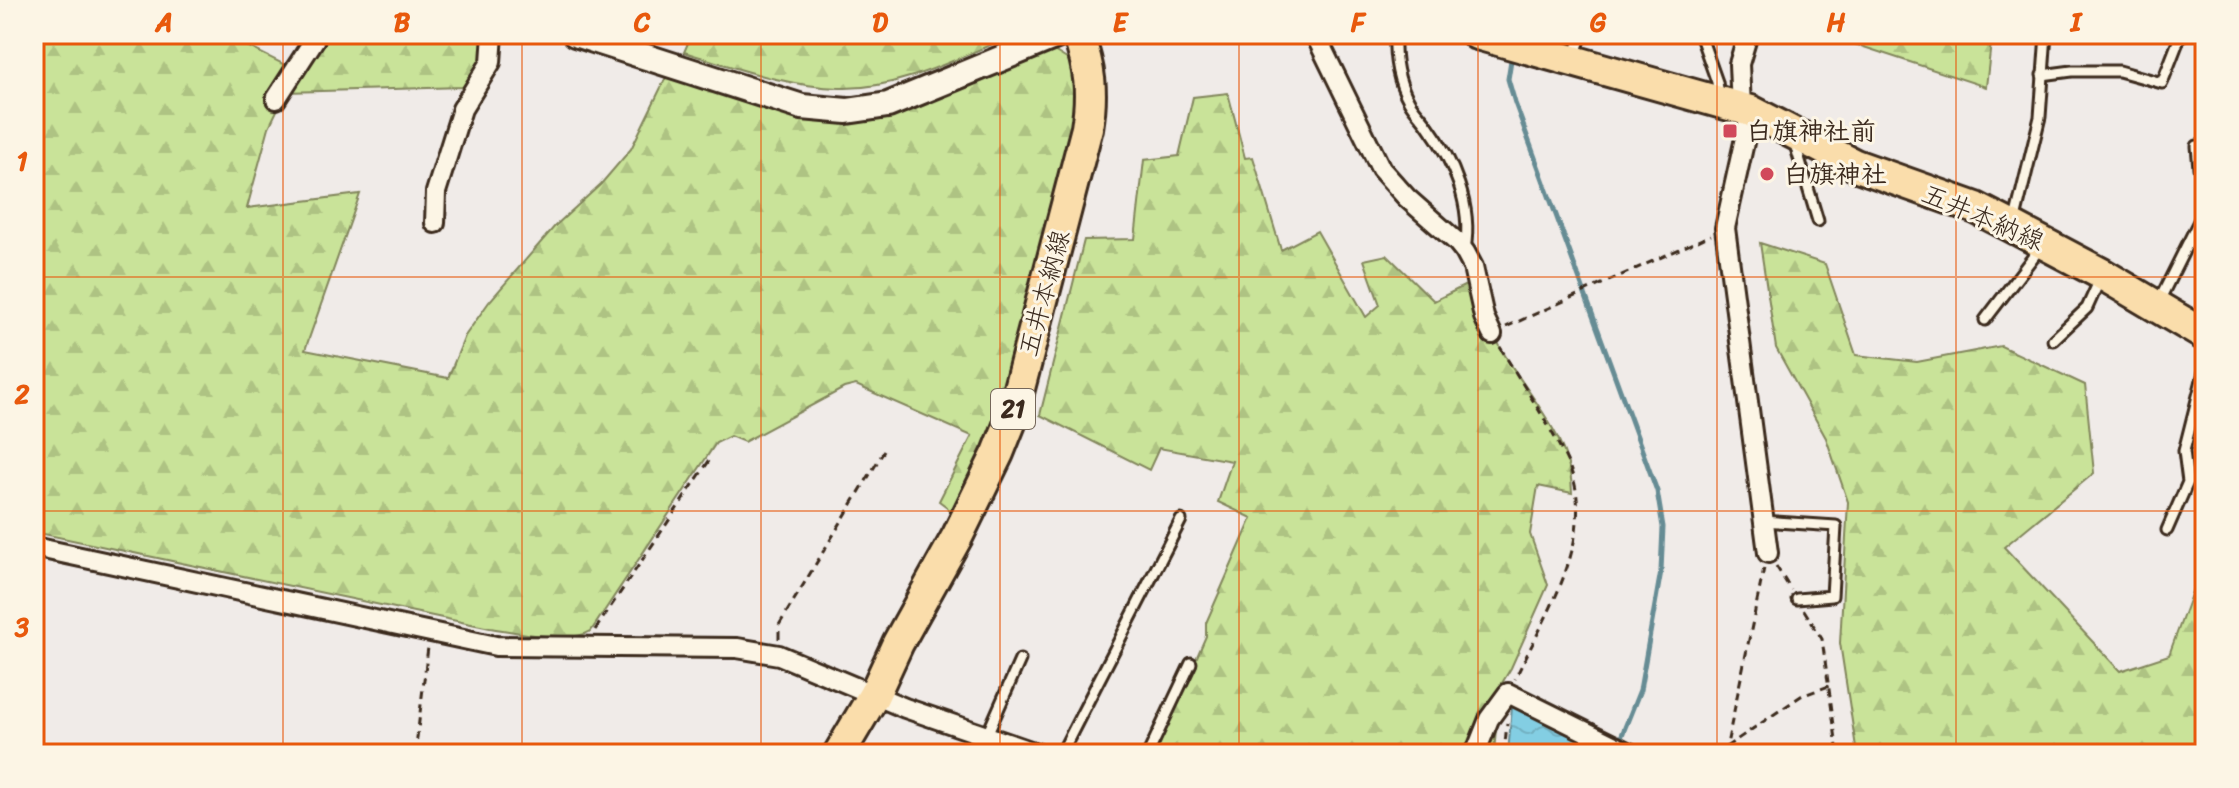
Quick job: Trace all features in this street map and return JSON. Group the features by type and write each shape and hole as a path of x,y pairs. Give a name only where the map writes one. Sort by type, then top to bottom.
{"main road":[{"name":"五井本納線","path":"839,754 874,695 898,643 986,482 1010,423 1087,128 1091,85 1089,66 1078,34"},
{"name":"五井本納線","path":"1477,34 1578,47 1737,107 1791,130 1855,165 1976,208 2045,242 2205,335"}],"street":[{"path":"276,99 318,34"},
{"path":"435,223 436,192 462,109 491,62 493,34"},
{"path":"575,34 802,107 847,111 888,105 1061,34"},
{"path":"1315,34 1381,169 1399,191 1465,252 1473,267 1484,317 1492,334"},
{"path":"1748,34 1739,64 1725,228 1768,553"},
{"path":"34,547 496,646 737,648 779,655 874,695 1039,754"},
{"path":"1475,754 1489,719 1508,693 1631,754"}],"lane":[{"path":"1395,34 1397,68 1402,85 1448,158 1462,193 1468,233 1465,252"},
{"path":"1700,34 1717,82 1737,107"},
{"path":"2013,227 2040,117 2046,34"},
{"path":"2042,75 2072,71 2119,71 2162,83 2181,34"},
{"path":"1791,130 1818,221"},
{"path":"2197,146 2199,168 2205,179"},
{"path":"2156,308 2205,209"},
{"path":"1985,320 2045,242"},
{"path":"2053,340 2087,308 2102,274"},
{"path":"2167,530 2188,482 2184,451 2205,368"},
{"path":"1061,754 1181,520"},
{"path":"1763,521 1836,526 1832,596 1797,599"},
{"path":"986,737 1020,660"},
{"path":"1148,754 1191,663"}],"path":[{"path":"1508,693 1570,562 1576,499 1567,460 1492,334 1725,228"},
{"path":"779,655 779,625 884,451"},
{"path":"584,647 711,458"},
{"path":"1768,553 1822,639 1838,754"},
{"path":"1725,754 1768,553"},
{"path":"415,754 430,631"},
{"path":"1726,747 1801,696 1829,686"},
{"path":"1504,754 1507,722"}],"green space":[{"path":"34,34 223,34 299,72 322,34 493,34 481,72 473,73 463,87 286,92 269,127 247,208 360,194 305,350 448,378 465,336 489,302 555,226 601,184 631,149 670,69 820,116 1046,46 1078,66 1078,114 1011,368 986,445 952,516 939,501 972,436 856,385 844,388 744,442 730,436 716,443 591,631 570,637 542,636 490,628 34,532"},
{"path":"692,34 1016,34 908,78 886,84 840,88 781,80 684,52"},
{"path":"1824,34 1992,34 1986,87"},
{"path":"1228,93 1245,158 1253,157 1281,250 1317,231 1366,317 1380,305 1364,260 1387,255 1434,301 1478,279 1491,327 1501,348 1540,407 1562,448 1572,493 1538,486 1530,534 1548,585 1499,688 1494,754 1155,754 1206,636 1206,623 1252,518 1218,502 1232,461 1159,448 1149,470 1040,415 1084,240 1135,239 1144,160 1179,156 1193,97"},
{"path":"1760,243 1825,264 1856,355 1917,362 2001,346 2085,385 2094,473 2004,547 2120,671 2169,655 2205,556 2205,754 1857,754 1840,643 1848,502 1826,438 1776,348"}],"water":[{"path":"1519,687 1646,754 1508,754 1513,695"}],"waterway":[{"path":"1512,54 1508,79 1515,103 1657,491 1663,527 1661,571 1640,690 1620,740"}],"place":[{"name":"白旗神社前","path":"1730,131"},
{"name":"白旗神社","path":"1767,174"}]}
